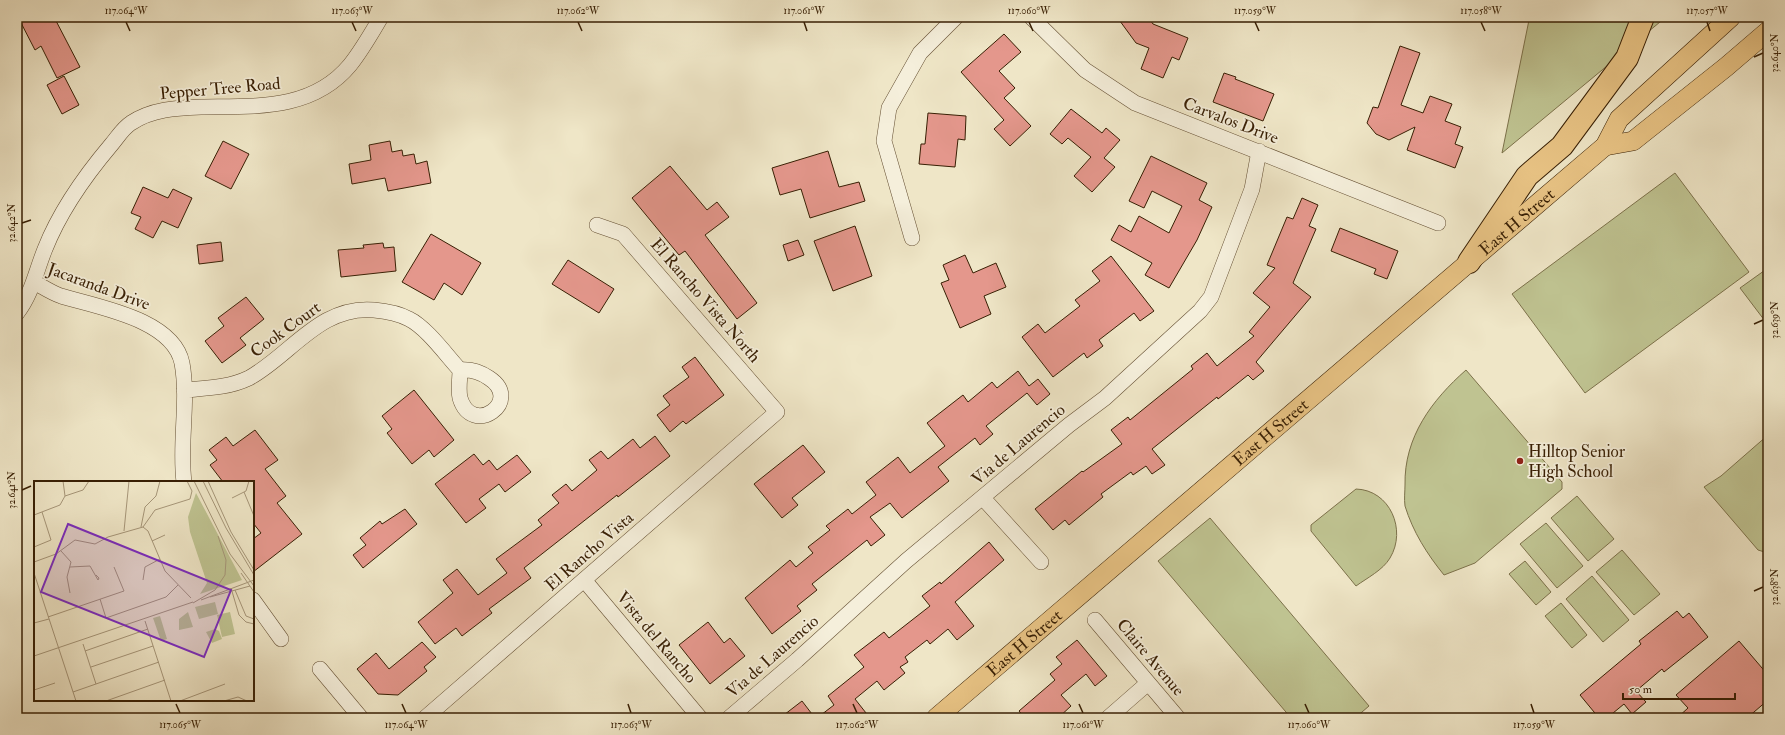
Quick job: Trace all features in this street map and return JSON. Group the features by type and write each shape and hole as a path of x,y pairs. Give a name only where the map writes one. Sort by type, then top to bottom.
{"highway":[{"path":"1469,262 1527,176 1562,146 1627,58 1643,17"}],"main road":[{"name":"East H Street","path":"936,718 1605,146 1619,119 1731,17"},
{"path":"1605,146 1633,141 1726,67 1768,31"}],"street":[{"name":"Pepper Tree Road","path":"17,313 34,282 44,250 61,213 99,159 130,123 160,110 183,107 273,105 296,100 312,94 329,84 349,67 362,50 381,17"},
{"path":"912,238 884,141 889,108 920,53 956,17"},
{"name":"Carvalos Drive","path":"1031,17 1085,70 1135,102 1438,223"},
{"name":"Via de Laurencio","path":"729,718 797,660 906,561 1069,425 1105,398 1200,311 1211,297 1237,231 1252,189 1259,151"},
{"name":"El Rancho Vista North","path":"597,225 623,234 777,412"},
{"name":"Jacaranda Drive","path":"34,282 60,296 98,306 147,323 158,330 173,346 182,362 185,414 182,467 184,481"},
{"name":"Cook Court","path":"184,390 222,388 244,380 261,371 302,336 326,319 340,314 362,310 384,311 409,319 420,327 460,370"},
{"name":"El Rancho Vista","path":"425,718 585,581 777,412"},
{"path":"983,498 1041,562"},
{"name":"Vista del Rancho","path":"585,581 700,718"},
{"path":"254,601 281,639"},
{"name":"Claire Avenue","path":"1095,620 1178,718"},
{"path":"320,669 361,718"},
{"path":"1108,718 1148,683"}],"green space":[{"path":"1527,17 1666,17 1502,153 1529,20"},
{"path":"1675,173 1749,272 1585,393 1512,294"},
{"path":"1768,268 1768,325 1740,288"},
{"path":"1466,370 1562,482 1562,489 1475,563 1444,575 1421,542 1408,516 1405,506 1406,468 1409,451 1422,421 1442,394"},
{"path":"1768,435 1768,553 1758,550 1704,487 1721,476"},
{"path":"1356,489 1368,491 1378,496 1386,504 1392,513 1396,524 1397,536 1395,547 1387,562 1379,570 1356,586 1311,531 1311,525"},
{"path":"1577,496 1614,539 1588,561 1551,518"},
{"path":"1210,518 1369,706 1355,718 1291,718 1158,561"},
{"path":"1546,523 1583,566 1557,588 1520,544"},
{"path":"1622,550 1660,594 1634,615 1596,572"},
{"path":"1525,561 1551,592 1536,605 1509,574"},
{"path":"1592,576 1629,620 1603,642 1566,599"},
{"path":"1561,603 1587,635 1572,648 1545,616"}],"building":[{"path":"18,17 54,17 80,67 57,78 41,46 35,50"},
{"path":"1117,17 1148,17 1153,24 1188,38 1179,60 1172,57 1163,78 1141,69 1149,48 1136,43"},
{"path":"1004,34 1021,52 999,71 1015,88 1004,98 1031,126 1010,146 994,129 1004,120 961,72"},
{"path":"1400,46 1420,53 1401,105 1423,113 1430,96 1452,104 1445,121 1461,127 1455,144 1463,147 1455,168 1407,150 1415,127 1389,140 1376,134 1367,123 1373,107 1378,108"},
{"path":"1224,73 1236,77 1235,79 1274,94 1263,121 1213,102"},
{"path":"64,76 79,105 62,114 47,85"},
{"path":"1071,109 1102,133 1106,128 1120,140 1104,158 1115,167 1092,192 1074,176 1091,157 1068,138 1062,144 1050,134"},
{"path":"928,113 966,116 965,140 958,139 955,167 919,164 921,144 925,144"},
{"path":"223,141 249,154 231,189 205,176"},
{"path":"390,141 392,152 402,150 403,156 414,154 416,164 427,161 431,183 388,191 385,178 352,184 349,164 371,160 369,145"},
{"path":"828,151 839,187 859,182 865,201 810,218 801,189 780,195 772,168"},
{"path":"1151,156 1207,183 1199,200 1212,207 1197,240 1169,288 1145,275 1152,263 1111,240 1119,225 1131,232 1139,216 1169,233 1182,206 1152,191 1144,208 1129,201"},
{"path":"670,166 707,210 717,202 729,217 705,235 757,303 737,319 685,251 679,255 632,198"},
{"path":"143,187 168,198 173,189 192,198 178,228 162,221 153,238 135,229 141,217 131,213"},
{"path":"1302,198 1318,205 1309,226 1316,229 1293,283 1311,297 1256,362 1264,371 1253,380 1248,375 1218,399 1217,397 1152,449 1165,465 1152,474 1146,466 1133,475 1131,472 1101,494 1103,497 1069,525 1065,520 1053,530 1035,509 1082,471 1083,472 1122,444 1111,430 1128,417 1130,420 1193,369 1191,366 1207,353 1217,366 1254,336 1249,332 1270,307 1253,293 1275,268 1267,265 1287,217 1293,219"},
{"path":"855,226 872,276 833,291 814,241"},
{"path":"1340,228 1398,251 1387,279 1374,274 1376,269 1331,251"},
{"path":"431,234 481,263 462,295 444,283 434,300 402,282"},
{"path":"798,240 804,255 788,261 783,245"},
{"path":"221,242 223,261 199,264 197,245"},
{"path":"383,243 384,248 394,247 396,271 341,277 338,250 364,248 363,245"},
{"path":"965,255 973,273 996,263 1006,287 984,296 991,314 960,328 941,283 949,280 943,265"},
{"path":"1111,256 1154,311 1140,321 1134,313 1099,340 1103,346 1087,358 1084,353 1053,377 1022,337 1038,324 1045,333 1080,306 1075,300 1100,281 1092,271"},
{"path":"568,260 614,289 599,313 552,284"},
{"path":"246,297 264,319 240,338 246,345 222,363 205,341 224,326 218,318"},
{"path":"695,357 724,395 686,424 683,421 670,432 657,415 670,405 663,396 689,377 682,367"},
{"path":"1018,371 1029,386 1038,379 1050,394 1037,405 1027,393 986,426 993,434 980,445 975,438 938,467 949,481 902,518 890,503 870,517 885,535 871,546 867,540 812,584 817,590 797,606 801,611 772,634 745,598 790,560 796,567 813,553 808,547 830,530 826,526 848,509 852,514 876,495 866,482 898,457 910,473 945,446 927,423 963,395 968,402 992,382 997,388"},
{"path":"414,390 454,440 434,457 429,450 412,464 387,433 392,429 382,416"},
{"path":"255,430 278,460 265,469 286,496 277,503 302,534 254,571 254,538 261,533 254,524 254,481 222,481 210,465 217,460 209,450 226,437 233,446"},
{"path":"655,436 670,456 618,497 617,495 524,568 531,578 489,609 492,613 462,636 456,628 435,644 418,622 453,593 443,580 457,569 478,595 507,573 496,559 542,525 538,520 559,503 552,495 566,484 572,491 597,470 589,460 601,451 608,459 633,439 640,448"},
{"path":"803,445 825,472 792,498 798,505 782,518 754,484"},
{"path":"474,454 483,465 489,460 497,470 517,455 531,472 505,492 499,484 479,499 486,508 466,523 435,484"},
{"path":"405,509 417,524 363,568 353,555 366,545 360,538 380,521 382,524"},
{"path":"989,542 1004,560 955,602 974,626 957,640 948,629 930,644 927,640 905,657 908,662 900,667 905,673 884,690 877,681 855,699 870,718 817,718 834,705 828,696 864,667 854,655 884,632 889,638 930,606 922,596 940,582 941,584"},
{"path":"1677,611 1683,618 1689,613 1708,637 1664,672 1662,669 1636,691 1646,702 1632,714 1624,704 1607,718 1599,718 1580,695 1641,644 1639,641"},
{"path":"708,622 724,643 730,638 745,656 710,684 679,645"},
{"path":"1077,640 1107,676 1095,686 1086,674 1061,695 1071,706 1058,718 1025,718 1019,711 1055,680 1050,674 1062,664 1056,657"},
{"path":"1739,641 1768,675 1768,700 1747,718 1677,718 1688,708 1676,695"},
{"path":"422,642 436,657 424,667 427,671 398,695 378,694 357,669 376,653 389,669"},
{"path":"802,701 815,718 780,718"}],"place":[{"name":"Hilltop Senior High School","path":"1520,461"}]}
